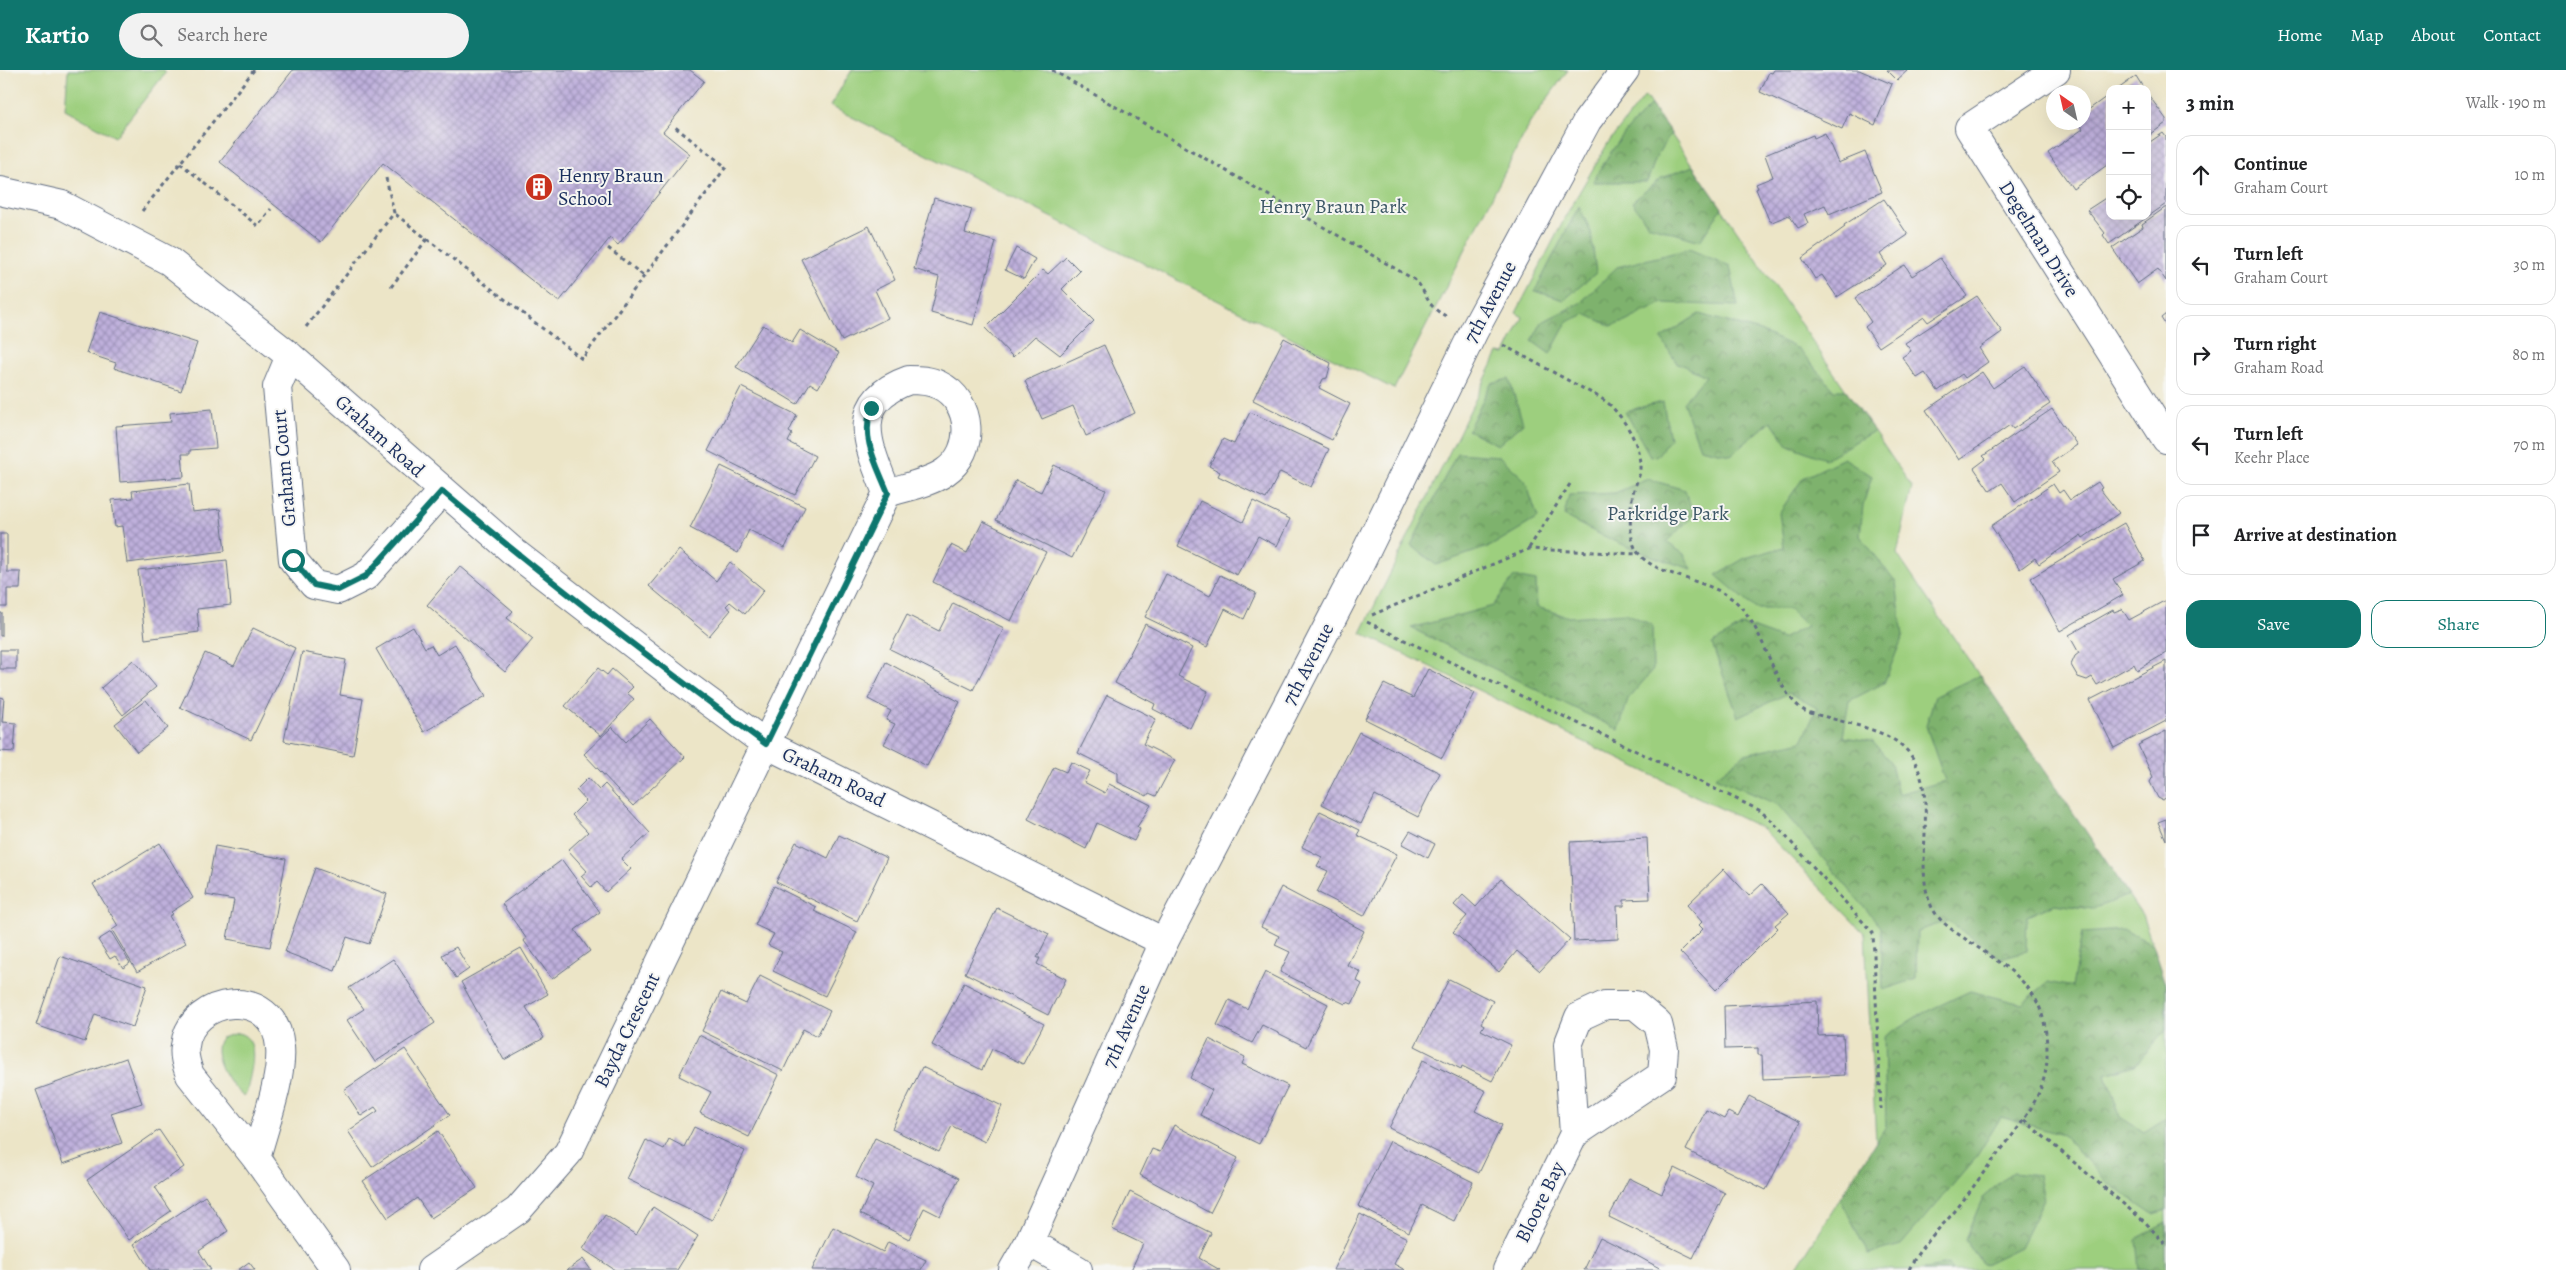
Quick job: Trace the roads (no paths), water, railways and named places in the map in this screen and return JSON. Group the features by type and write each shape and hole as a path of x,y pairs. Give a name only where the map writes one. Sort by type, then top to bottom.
{"street":[{"name":"7th Avenue","path":"1013,1270 1029,1242 1164,942 1354,576 1474,331 1586,121 1625,70"},
{"name":"Degelman Drive","path":"2056,70 1968,128 2166,439"},
{"name":"Graham Road","path":"0,190 62,205 169,262 288,355 442,491 516,553 682,682 766,744 1164,942"},
{"name":"Graham Court","path":"288,355 277,387 293,560 314,585 338,590 366,576 442,491"},
{"name":"Bayda Crescent","path":"430,1270 518,1210 568,1153 888,493"},
{"path":"256,1158 280,1064 278,1034 272,1022 251,1005 237,1003 224,1005 210,1011 198,1020 185,1045 185,1060 190,1075 256,1158 336,1270"},
{"name":"Bloore Bay","path":"1507,1270 1574,1134 1662,1075 1664,1049 1658,1024 1635,1005 1605,1005 1579,1017 1568,1045 1574,1134"},
{"path":"1029,1242 1078,1270"}],"place":[{"name":"Henry Braun School","path":"539,187"}],"park label":[{"name":"Henry Braun Park","path":"1333,206"},
{"name":"Parkridge Park","path":"1668,513"}]}
